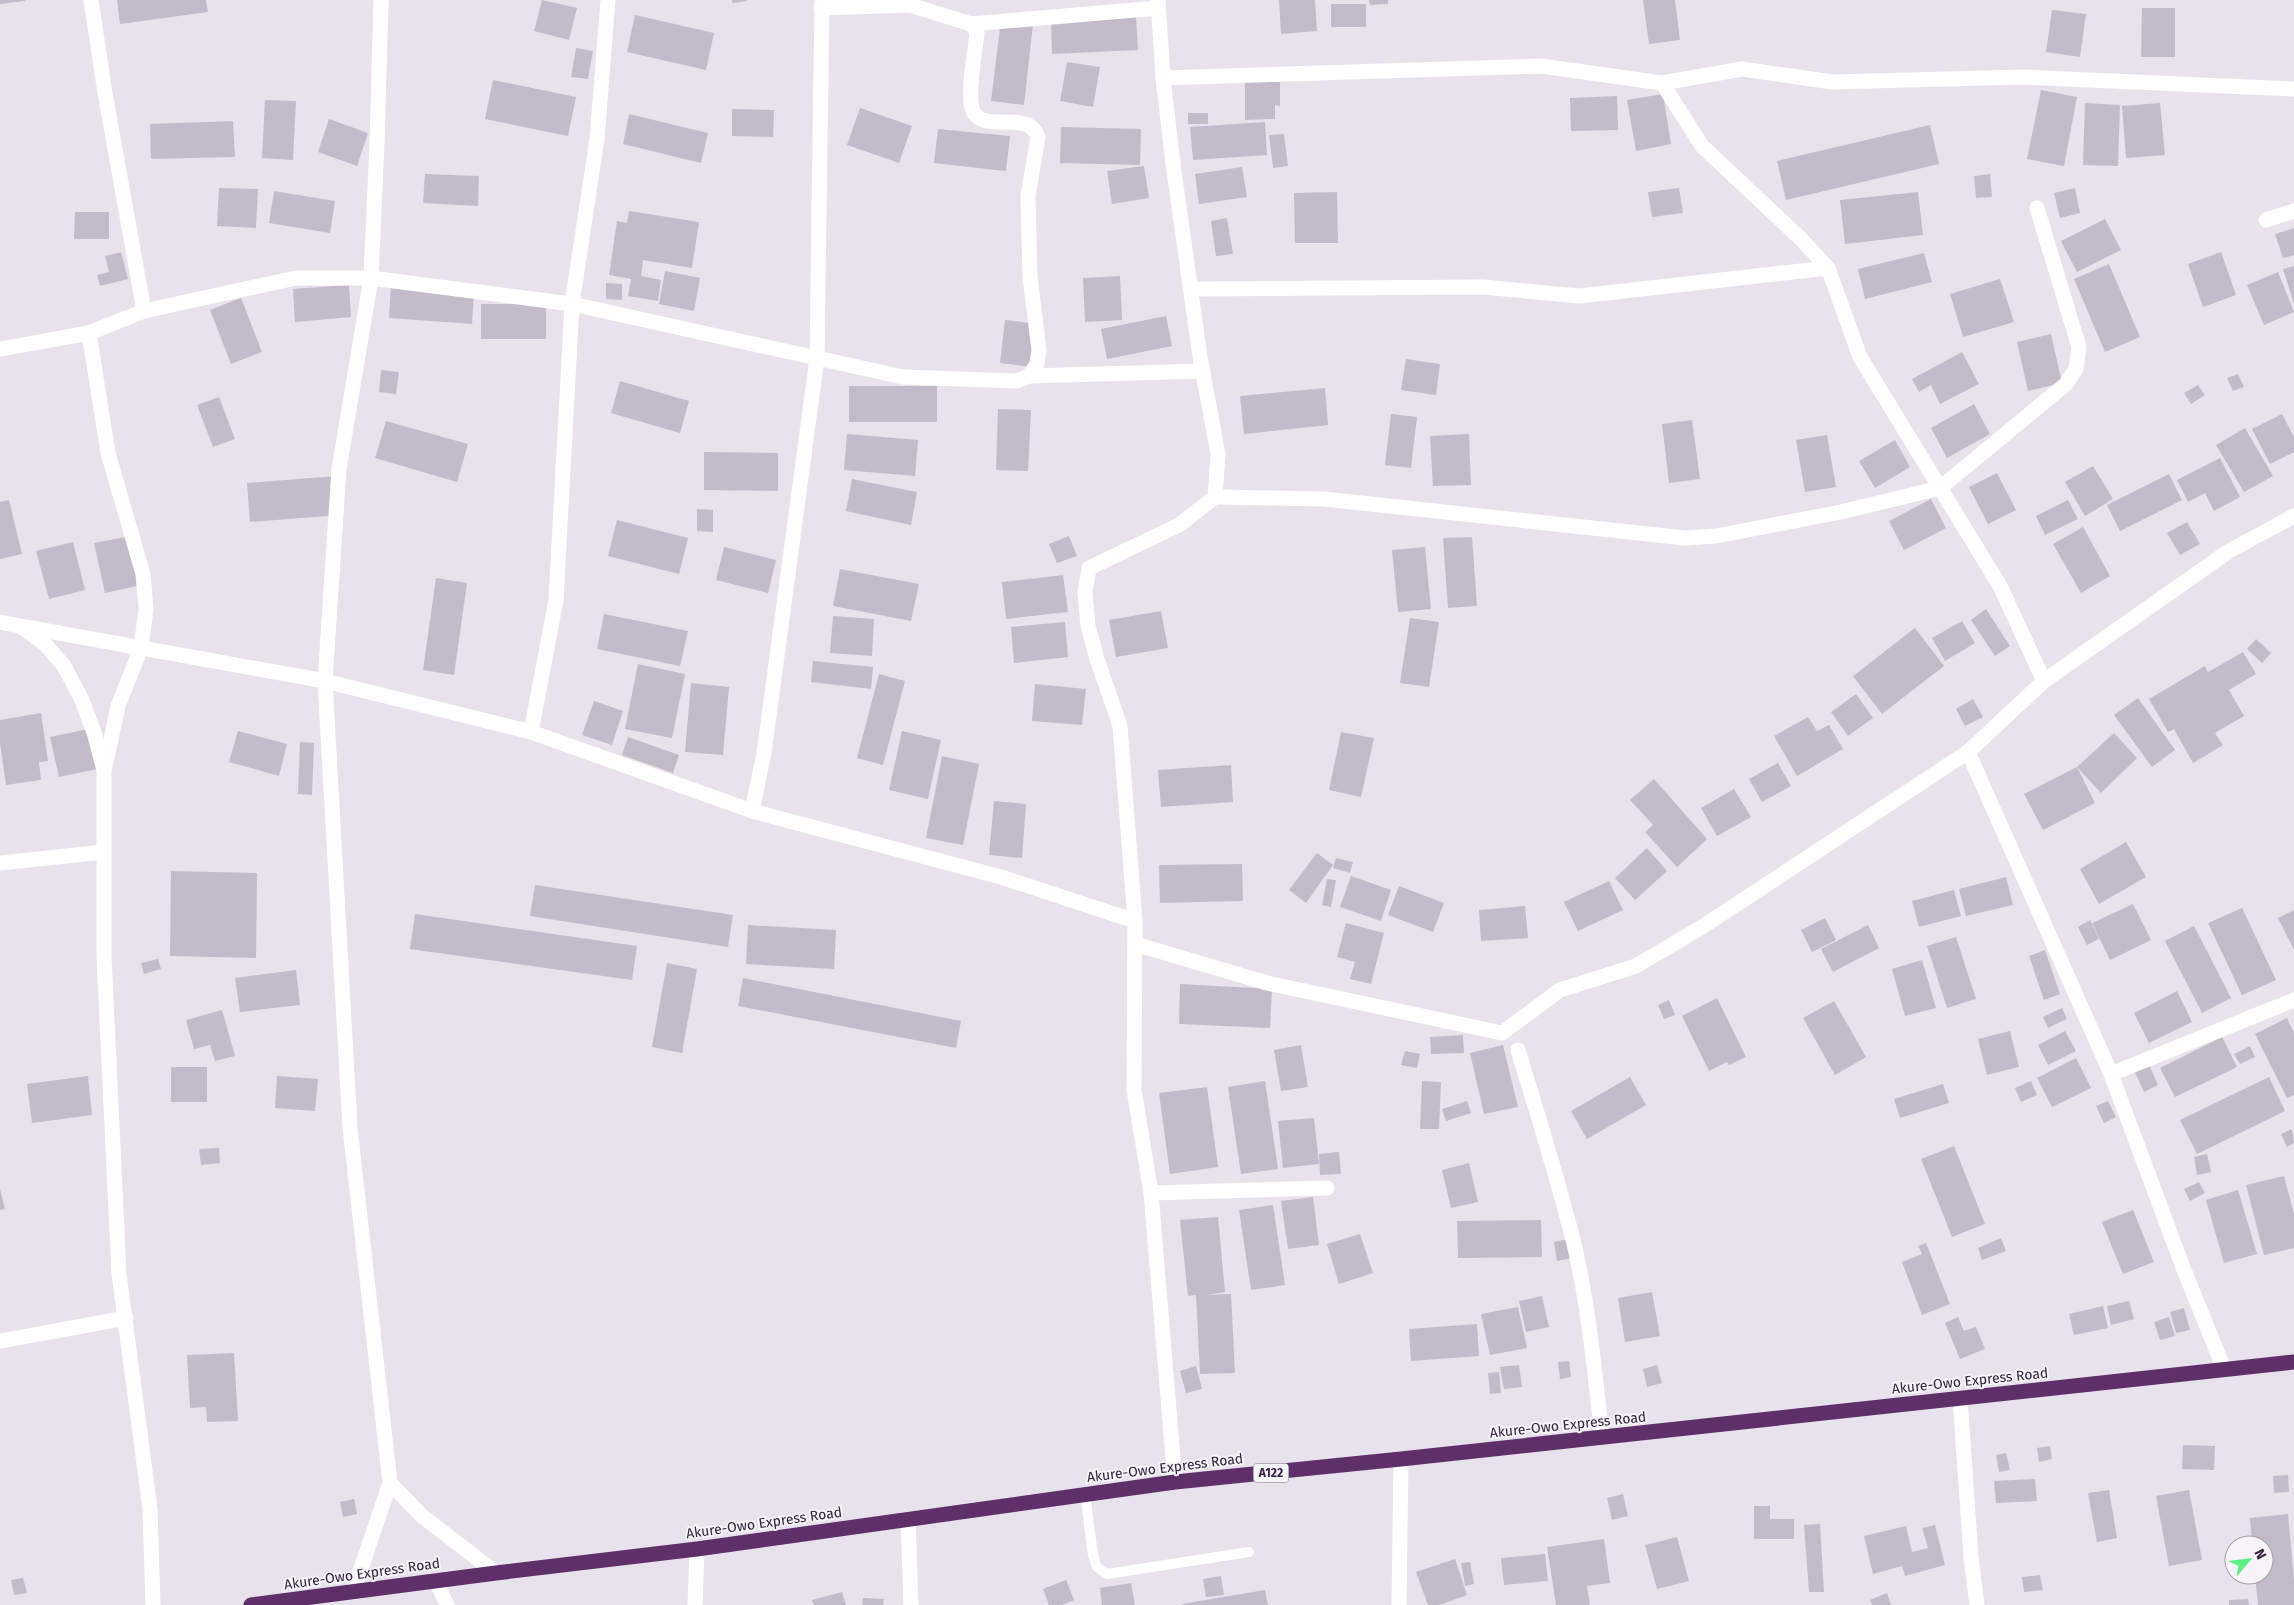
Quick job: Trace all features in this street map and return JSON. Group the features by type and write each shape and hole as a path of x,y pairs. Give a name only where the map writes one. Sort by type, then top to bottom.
{"highway":[{"name":"Akure-Owo Express Road","path":"251,1605 436,1580 697,1549 1175,1482 1402,1460 2294,1362"}],"street":[{"path":"91,0 105,93 144,310"},
{"path":"353,1592 390,1483 350,1128 326,682 339,469 370,278 377,143 381,0"},
{"path":"531,732 556,600 572,304 597,139 608,0"},
{"path":"752,811 764,753 817,358 822,4 910,5 972,24 1158,4 1163,78 1173,164 1203,371 1218,454 1215,497"},
{"path":"972,24 977,32 970,100 974,113 982,120 1028,124 1035,129 1038,137 1028,196 1030,277 1039,350 1037,364 1029,376"},
{"path":"1163,78 1541,66 1662,83 1742,69 1832,82 2023,77 2294,90"},
{"path":"1662,83 1702,146 1801,239 1828,268 1860,357 2000,586 2044,681"},
{"path":"1175,1482 1151,1193 1134,1090 1135,921 1120,726 1088,626 1085,593 1089,568 1179,525 1215,497 1324,499 1686,538 1716,536 1822,516 1940,488 2066,384 2076,369 2079,347 2037,208"},
{"path":"2266,220 2294,211"},
{"path":"1192,289 1483,287 1579,296 1828,268"},
{"path":"0,349 89,333 144,310 296,278 370,278 572,304 902,376 1017,381 1029,376 1203,371"},
{"path":"89,333 108,453 143,574 146,609 141,648 118,706 104,770 104,852 106,996 119,1274 150,1508 153,1605"},
{"path":"1135,944 1267,983 1502,1033 1560,990 1636,966 1694,932 1968,752 2044,681 2229,551 2294,516"},
{"path":"0,622 326,682 531,732 752,811 1001,878 1135,921"},
{"path":"20,626 45,644 64,666 81,698 94,732 104,770"},
{"path":"1968,752 2111,1074 2184,1270 2224,1370"},
{"path":"0,863 104,852"},
{"path":"2111,1074 2294,1000"},
{"path":"1518,1050 1556,1174 1575,1250 1592,1346 1602,1437"},
{"path":"1151,1193 1327,1188"},
{"path":"0,1341 126,1318"},
{"path":"1960,1398 1971,1557 1977,1605"},
{"path":"1400,1605 1402,1460"},
{"path":"390,1483 422,1516 496,1573"},
{"path":"908,1519 911,1605"},
{"path":"695,1605 697,1549"},
{"path":"436,1580 447,1605"}],"lane":[{"path":"1085,1494 1093,1555 1097,1567 1107,1574 1249,1552"}],"building":[{"path":"0,0 25,0 25,1 0,4"},
{"path":"117,0 206,0 208,12 120,24"},
{"path":"542,0 577,8 569,40 534,31"},
{"path":"732,0 747,0 747,1 732,3"},
{"path":"1279,0 1315,0 1317,31 1281,34"},
{"path":"1369,0 1388,0 1388,4 1370,5"},
{"path":"1643,0 1675,0 1680,40 1649,44"},
{"path":"1331,4 1366,4 1366,27 1331,27"},
{"path":"2142,8 2175,8 2175,57 2141,57"},
{"path":"2052,10 2086,14 2080,57 2046,52"},
{"path":"635,15 714,33 706,70 627,52"},
{"path":"1136,17 1138,50 1052,54 1051,21"},
{"path":"1001,20 1033,24 1024,105 991,101"},
{"path":"576,48 593,51 588,79 571,77"},
{"path":"1067,62 1100,67 1093,107 1060,101"},
{"path":"493,80 576,97 568,136 485,119"},
{"path":"1245,82 1280,82 1280,106 1275,105 1275,119 1245,120"},
{"path":"2041,90 2077,97 2064,166 2027,159"},
{"path":"1663,94 1671,144 1636,151 1627,100"},
{"path":"1617,96 1618,130 1571,131 1570,98"},
{"path":"265,100 296,101 293,160 262,158"},
{"path":"2085,103 2120,105 2118,166 2083,165"},
{"path":"2160,103 2165,155 2126,158 2122,106"},
{"path":"860,108 912,126 899,163 847,145"},
{"path":"732,109 774,110 773,137 732,136"},
{"path":"1188,113 1208,113 1208,124 1188,124"},
{"path":"629,114 708,133 701,163 623,144"},
{"path":"329,119 368,133 357,166 318,152"},
{"path":"233,121 235,157 151,159 150,124"},
{"path":"1265,122 1267,155 1193,160 1190,127"},
{"path":"1930,125 1939,164 1786,200 1777,161"},
{"path":"1061,127 1141,129 1140,165 1060,163"},
{"path":"938,129 1010,136 1006,171 934,163"},
{"path":"1284,134 1288,166 1273,168 1269,135"},
{"path":"1144,166 1149,198 1112,204 1107,171"},
{"path":"1242,167 1247,197 1199,204 1195,174"},
{"path":"425,174 479,176 478,206 423,203"},
{"path":"1990,174 1992,197 1976,198 1974,176"},
{"path":"219,188 258,189 256,228 217,226"},
{"path":"1679,188 1683,213 1652,217 1648,192"},
{"path":"2075,188 2080,213 2060,218 2054,193"},
{"path":"274,191 335,201 330,233 269,223"},
{"path":"1337,192 1338,243 1295,243 1294,193"},
{"path":"1918,192 1923,235 1845,244 1840,200"},
{"path":"629,211 699,222 692,268 643,260 641,276 661,280 658,301 628,296 631,279 609,275 617,221 627,223"},
{"path":"75,212 109,212 109,239 74,239"},
{"path":"1227,218 1233,254 1216,256 1211,221"},
{"path":"2105,219 2121,250 2077,272 2061,241"},
{"path":"2294,228 2294,255 2283,258 2275,234"},
{"path":"121,252 128,279 100,286 97,275 109,272 105,256"},
{"path":"2221,252 2236,295 2203,307 2188,264"},
{"path":"1924,253 1932,282 1865,299 1858,269"},
{"path":"2109,264 2140,337 2105,352 2074,279"},
{"path":"2294,266 2294,304 2283,269"},
{"path":"665,271 700,278 694,311 659,304"},
{"path":"2278,272 2294,312 2264,325 2247,285"},
{"path":"1120,276 1122,320 1085,322 1083,278"},
{"path":"2000,279 2014,322 1963,337 1950,294"},
{"path":"606,283 622,284 622,300 606,299"},
{"path":"349,285 351,317 295,322 293,289"},
{"path":"391,286 474,292 472,324 389,318"},
{"path":"241,298 262,352 231,364 210,310"},
{"path":"481,304 546,304 546,339 481,339"},
{"path":"1166,316 1172,346 1107,359 1101,329"},
{"path":"1005,320 1038,324 1033,367 1000,363"},
{"path":"2051,334 2062,383 2028,391 2017,342"},
{"path":"1962,352 1979,384 1940,404 1931,385 1919,392 1912,379"},
{"path":"1406,359 1440,364 1436,395 1401,390"},
{"path":"381,370 399,372 396,394 379,392"},
{"path":"2238,374 2244,387 2233,391 2227,378"},
{"path":"620,381 689,401 680,433 611,413"},
{"path":"2198,385 2205,395 2191,404 2184,393"},
{"path":"849,386 937,386 937,422 849,422"},
{"path":"1325,388 1328,425 1244,434 1240,396"},
{"path":"219,397 235,439 213,447 197,405"},
{"path":"1974,404 1990,434 1947,458 1931,428"},
{"path":"998,409 1031,410 1028,471 996,470"},
{"path":"1391,414 1417,417 1411,468 1385,465"},
{"path":"2282,414 2294,437 2294,452 2270,464 2252,429"},
{"path":"1692,420 1700,479 1669,483 1662,424"},
{"path":"386,421 468,444 457,482 375,458"},
{"path":"2245,428 2273,476 2244,492 2216,445"},
{"path":"847,434 918,440 915,476 844,470"},
{"path":"1469,434 1471,485 1433,486 1430,436"},
{"path":"1827,435 1836,487 1805,492 1796,440"},
{"path":"1895,440 1910,467 1875,488 1859,461"},
{"path":"704,452 778,453 778,491 704,490"},
{"path":"2220,458 2240,497 2214,511 2205,493 2188,502 2177,480"},
{"path":"2093,466 2113,499 2085,516 2065,482"},
{"path":"1997,473 2016,510 1988,524 1969,487"},
{"path":"2169,474 2182,500 2120,531 2107,505"},
{"path":"336,476 339,515 250,522 247,483"},
{"path":"852,479 917,492 911,525 846,511"},
{"path":"1931,499 1946,528 1904,550 1889,521"},
{"path":"9,500 22,554 0,559 0,502"},
{"path":"2068,500 2078,519 2045,535 2036,516"},
{"path":"697,509 713,510 713,532 697,531"},
{"path":"617,520 688,538 679,574 608,556"},
{"path":"2187,522 2200,544 2180,555 2167,533"},
{"path":"2083,527 2110,576 2081,593 2053,544"},
{"path":"131,536 141,585 105,593 94,543"},
{"path":"1069,536 1077,556 1057,563 1049,544"},
{"path":"1472,537 1477,606 1448,608 1443,538"},
{"path":"73,542 85,590 49,599 36,551"},
{"path":"724,547 776,560 768,593 716,580"},
{"path":"1425,547 1431,609 1398,612 1392,550"},
{"path":"840,569 919,584 911,621 833,606"},
{"path":"1063,575 1068,612 1006,619 1002,582"},
{"path":"436,578 467,583 454,675 423,670"},
{"path":"1986,609 2010,646 1995,656 1971,620"},
{"path":"1161,611 1168,648 1116,657 1109,620"},
{"path":"604,614 688,631 680,666 597,649"},
{"path":"833,616 874,619 872,656 830,653"},
{"path":"1410,618 1439,622 1429,687 1400,683"},
{"path":"1962,621 1975,643 1945,661 1932,638"},
{"path":"1065,622 1068,657 1014,663 1011,627"},
{"path":"1915,628 1944,666 1882,714 1853,676"},
{"path":"2256,639 2271,653 2262,663 2247,649"},
{"path":"2243,652 2256,674 2229,690 2244,716 2215,733 2223,745 2193,763 2174,729 2168,732 2149,699 2205,666 2208,672"},
{"path":"813,661 873,667 871,689 811,682"},
{"path":"638,664 685,674 672,738 625,729"},
{"path":"879,674 905,681 883,765 857,758"},
{"path":"691,683 729,687 723,755 685,752"},
{"path":"1035,684 1086,689 1082,725 1032,721"},
{"path":"1856,694 1873,718 1848,736 1831,712"},
{"path":"2138,698 2175,750 2152,767 2114,715"},
{"path":"1973,699 1983,717 1965,726 1956,709"},
{"path":"594,701 623,711 612,745 582,735"},
{"path":"41,713 48,761 39,762 41,780 6,785 0,743 0,720"},
{"path":"1808,717 1817,731 1829,725 1843,749 1797,776 1774,736"},
{"path":"88,729 97,769 59,777 50,737"},
{"path":"238,731 287,744 279,776 229,762"},
{"path":"902,731 941,740 928,799 889,790"},
{"path":"1341,732 1374,738 1361,797 1329,790"},
{"path":"2114,733 2137,758 2101,793 2077,767"},
{"path":"628,737 679,755 673,773 622,755"},
{"path":"300,742 314,743 312,795 298,794"},
{"path":"942,756 979,764 963,845 926,838"},
{"path":"1778,763 1791,786 1762,802 1749,779"},
{"path":"1231,765 1233,802 1161,807 1158,770"},
{"path":"2077,767 2095,803 2043,830 2024,794"},
{"path":"1654,779 1707,839 1677,867 1645,832 1653,825 1630,800"},
{"path":"1734,789 1751,817 1717,836 1701,808"},
{"path":"994,801 1026,804 1022,858 989,855"},
{"path":"2126,842 2146,877 2099,904 2080,869"},
{"path":"1647,848 1667,871 1635,900 1615,878"},
{"path":"1317,853 1333,865 1306,903 1289,890"},
{"path":"1336,858 1353,862 1350,873 1333,868"},
{"path":"1242,864 1243,901 1160,903 1159,865"},
{"path":"171,871 257,873 256,958 170,956"},
{"path":"1351,876 1391,890 1381,921 1340,907"},
{"path":"2006,877 2013,905 1966,916 1959,889"},
{"path":"1327,879 1336,880 1331,907 1322,905"},
{"path":"1609,881 1623,910 1578,931 1564,902"},
{"path":"535,885 733,915 728,947 530,916"},
{"path":"1399,886 1444,903 1433,932 1388,915"},
{"path":"1954,890 1961,916 1919,927 1912,901"},
{"path":"2133,904 2151,940 2110,960 2092,923"},
{"path":"1525,906 1528,938 1481,941 1479,910"},
{"path":"2242,908 2276,980 2242,995 2208,923"},
{"path":"2294,910 2294,950 2278,918"},
{"path":"415,914 637,946 632,980 410,949"},
{"path":"1825,918 1836,940 1812,952 1801,930"},
{"path":"2090,920 2099,939 2087,945 2078,927"},
{"path":"1346,923 1384,933 1371,984 1350,979 1355,962 1337,957"},
{"path":"748,925 836,930 834,969 746,964"},
{"path":"1868,925 1879,948 1833,972 1821,949"},
{"path":"2194,926 2231,998 2202,1013 2165,941"},
{"path":"1956,937 1976,999 1947,1008 1927,946"},
{"path":"2045,950 2060,994 2044,1000 2029,956"},
{"path":"158,959 161,969 144,974 141,963"},
{"path":"1922,960 1936,1008 1905,1016 1892,969"},
{"path":"667,963 697,969 682,1053 652,1047"},
{"path":"296,970 300,1005 240,1012 235,978"},
{"path":"743,978 961,1021 956,1048 738,1006"},
{"path":"1180,984 1272,989 1270,1028 1179,1024"},
{"path":"2177,991 2192,1022 2149,1043 2134,1013"},
{"path":"1717,998 1746,1057 1729,1065 1727,1062 1709,1071 1682,1016"},
{"path":"1669,1000 1675,1015 1664,1019 1658,1005"},
{"path":"1834,1001 1866,1057 1835,1075 1803,1018"},
{"path":"2062,1008 2067,1019 2048,1028 2043,1017"},
{"path":"222,1010 235,1056 215,1061 210,1045 194,1049 186,1020"},
{"path":"2287,1018 2294,1033 2294,1095 2287,1098 2255,1034"},
{"path":"2010,1031 2019,1067 1987,1075 1978,1039"},
{"path":"2065,1031 2076,1051 2048,1065 2038,1045"},
{"path":"1463,1035 1464,1053 1431,1054 1430,1037"},
{"path":"2222,1037 2237,1067 2175,1097 2160,1068"},
{"path":"1301,1045 1308,1087 1281,1091 1274,1050"},
{"path":"1503,1045 1518,1107 1484,1114 1470,1053"},
{"path":"2250,1046 2255,1057 2240,1064 2234,1054"},
{"path":"1405,1051 1420,1054 1417,1068 1401,1065"},
{"path":"2076,1058 2091,1088 2052,1107 2037,1078"},
{"path":"2148,1062 2158,1085 2144,1092 2133,1068"},
{"path":"171,1067 207,1067 207,1102 171,1102"},
{"path":"88,1076 92,1115 32,1123 27,1084"},
{"path":"277,1076 318,1079 315,1111 275,1108"},
{"path":"1630,1077 1646,1105 1587,1139 1571,1111"},
{"path":"2269,1077 2285,1111 2197,1154 2180,1120"},
{"path":"1265,1081 1278,1169 1241,1174 1228,1087"},
{"path":"1422,1081 1441,1082 1439,1129 1420,1129"},
{"path":"2031,1081 2037,1095 2021,1102 2015,1088"},
{"path":"1943,1084 1949,1103 1900,1118 1894,1099"},
{"path":"1207,1087 1218,1167 1170,1174 1159,1093"},
{"path":"1467,1101 1471,1113 1446,1121 1442,1109"},
{"path":"2108,1101 2116,1117 2104,1123 2096,1106"},
{"path":"1314,1118 1319,1164 1283,1168 1278,1121"},
{"path":"2292,1129 2294,1143 2287,1147 2281,1134"},
{"path":"1954,1146 1985,1224 1952,1237 1921,1159"},
{"path":"219,1148 220,1163 201,1165 199,1149"},
{"path":"1339,1152 1341,1174 1320,1175 1319,1154"},
{"path":"2207,1154 2211,1172 2197,1175 2194,1157"},
{"path":"1469,1163 1478,1202 1451,1208 1442,1170"},
{"path":"2284,1176 2294,1214 2294,1248 2264,1255 2246,1185"},
{"path":"2199,1182 2205,1193 2190,1201 2184,1189"},
{"path":"0,1189 5,1209 0,1210"},
{"path":"2238,1190 2257,1254 2224,1263 2206,1200"},
{"path":"1313,1197 1319,1245 1288,1249 1281,1201"},
{"path":"1273,1205 1285,1285 1251,1290 1239,1210"},
{"path":"2133,1210 2154,1262 2123,1274 2102,1222"},
{"path":"1218,1217 1225,1292 1207,1295 1231,1294 1235,1373 1200,1374 1196,1295 1188,1296 1180,1220"},
{"path":"1541,1220 1542,1257 1458,1258 1457,1221"},
{"path":"1360,1234 1373,1273 1339,1284 1327,1244"},
{"path":"2001,1238 2006,1251 1982,1260 1978,1248"},
{"path":"1568,1239 1572,1258 1557,1261 1554,1242"},
{"path":"1926,1243 1950,1304 1922,1315 1902,1262 1922,1254 1918,1246"},
{"path":"1652,1292 1660,1336 1625,1342 1618,1298"},
{"path":"1542,1296 1549,1327 1526,1332 1519,1301"},
{"path":"2129,1301 2134,1319 2111,1325 2107,1306"},
{"path":"2103,1306 2108,1328 2074,1335 2069,1314"},
{"path":"1518,1307 1527,1348 1490,1355 1481,1314"},
{"path":"2184,1308 2190,1330 2176,1333 2170,1312"},
{"path":"1958,1317 1964,1331 1976,1327 1985,1349 1960,1359 1945,1323"},
{"path":"2169,1317 2175,1336 2160,1340 2154,1322"},
{"path":"1477,1324 1479,1356 1411,1361 1409,1329"},
{"path":"234,1353 238,1421 207,1422 206,1407 190,1408 187,1355"},
{"path":"1569,1361 1571,1377 1560,1379 1558,1362"},
{"path":"1519,1365 1522,1387 1504,1389 1500,1367"},
{"path":"1657,1365 1662,1383 1647,1387 1643,1369"},
{"path":"1196,1366 1202,1389 1186,1393 1180,1371"},
{"path":"1499,1372 1501,1393 1490,1394 1488,1373"},
{"path":"2183,1445 2215,1446 2214,1470 2182,1469"},
{"path":"2050,1446 2052,1459 2039,1462 2037,1448"},
{"path":"2006,1453 2010,1470 1999,1472 1996,1455"},
{"path":"2288,1475 2289,1492 2274,1493 2273,1476"},
{"path":"2035,1479 2037,1501 1996,1503 1994,1481"},
{"path":"2109,1490 2117,1538 2097,1542 2088,1493"},
{"path":"2189,1490 2202,1560 2169,1566 2156,1496"},
{"path":"1623,1494 1628,1516 1612,1520 1607,1498"},
{"path":"354,1499 357,1514 343,1517 340,1502"},
{"path":"1754,1506 1770,1506 1770,1519 1794,1519 1794,1539 1754,1539"},
{"path":"2288,1514 2294,1579 2294,1605 2258,1605 2256,1585 2274,1585 2274,1535 2251,1535 2250,1518"},
{"path":"1820,1524 1824,1592 1809,1592 1804,1525"},
{"path":"1935,1525 1945,1565 1905,1576 1902,1566 1873,1574 1864,1536 1906,1526 1912,1552 1928,1548 1922,1528"},
{"path":"1677,1537 1689,1581 1657,1589 1645,1545"},
{"path":"1604,1539 1610,1583 1587,1586 1590,1605 1556,1605 1547,1547"},
{"path":"1545,1554 1548,1581 1504,1585 1501,1558"},
{"path":"1455,1559 1467,1595 1439,1605 1428,1605 1416,1572"},
{"path":"1470,1562 1474,1584 1465,1586 1461,1563"},
{"path":"2040,1575 2043,1590 2024,1592 2022,1577"},
{"path":"1221,1576 1224,1595 1206,1597 1203,1579"},
{"path":"23,1578 27,1593 14,1595 11,1580"},
{"path":"1066,1580 1074,1600 1062,1605 1049,1605 1043,1589"},
{"path":"1131,1583 1135,1605 1102,1605 1100,1588"},
{"path":"1265,1590 1268,1605 1182,1605 1182,1604"},
{"path":"842,1592 846,1605 814,1605 812,1600"},
{"path":"1887,1593 1891,1605 1872,1605 1870,1600"},
{"path":"863,1598 884,1599 883,1605 862,1605"},
{"path":"2248,1599 2249,1605 2229,1605 2229,1600"}]}
